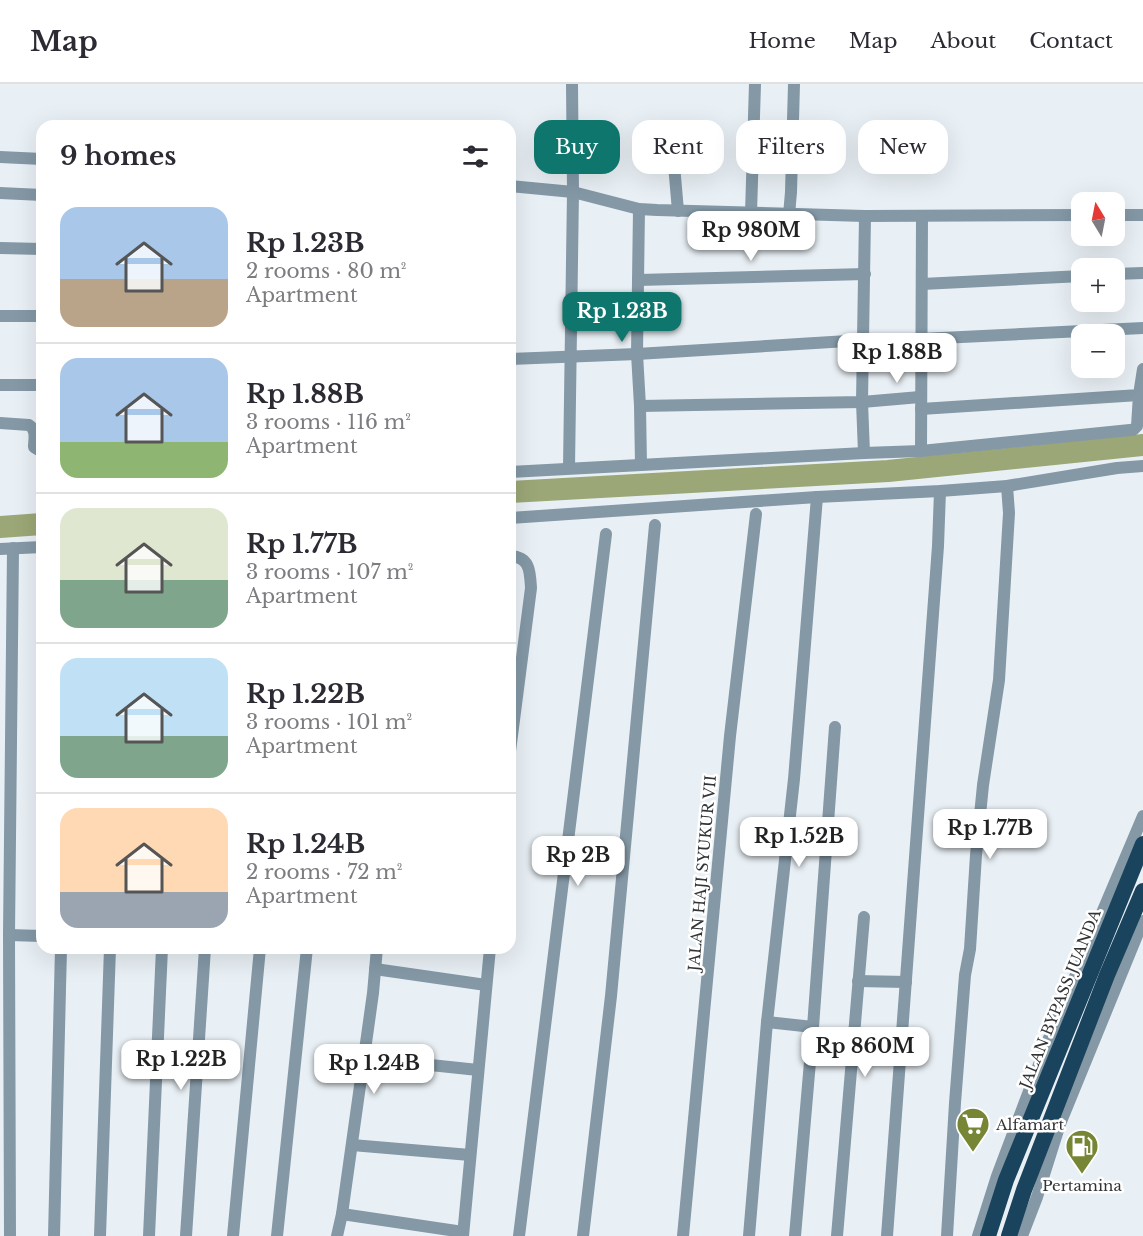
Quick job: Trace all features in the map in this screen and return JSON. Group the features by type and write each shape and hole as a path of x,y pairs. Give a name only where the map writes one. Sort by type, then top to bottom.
{"highway":[{"name":"JALAN BYPASS JUANDA","path":"1009,1236 1100,972 1140,840"},
{"name":"JALAN BYPASS JUANDA","path":"988,1236 1006,1180 1100,972 1143,891"}],"street":[{"path":"569,468 573,192 572,84"},
{"path":"752,213 754,84"},
{"path":"789,215 794,84"},
{"path":"0,157 36,159"},
{"path":"675,174 678,211"},
{"path":"516,187 573,192 639,209 678,211 922,217 1071,215"},
{"path":"0,193 36,195"},
{"path":"639,209 637,354 641,465"},
{"path":"1125,215 1143,215"},
{"path":"864,453 862,402 865,216"},
{"path":"921,451 922,217"},
{"path":"0,249 36,249"},
{"path":"1125,274 1143,273"},
{"path":"638,280 865,274"},
{"path":"922,284 1071,277"},
{"path":"0,316 36,316"},
{"path":"921,339 1143,328"},
{"path":"516,359 864,340"},
{"path":"516,471 921,451 1138,429 1139,395 1143,369"},
{"path":"0,385 36,385"},
{"path":"640,406 920,403 1139,395"},
{"path":"0,423 29,424 34,431 34,447 36,448"},
{"path":"516,518 1007,486 1117,468 1143,466"},
{"path":"947,1236 955,1103 965,975 970,949 976,855 983,785 999,680 1009,513 1007,486"},
{"path":"887,1236 938,546 940,491"},
{"path":"749,1236 767,1022 794,779 817,497"},
{"name":"JALAN HAJI SYUKUR VII","path":"683,1236 730,736 756,514"},
{"path":"583,1236 611,996 655,525"},
{"path":"519,1236 606,534"},
{"path":"10,1236 6,549 36,547"},
{"path":"516,556 524,559 529,571 531,588 516,699"},
{"path":"516,642 524,643"},
{"path":"795,1236 835,727"},
{"path":"1140,840 1143,816"},
{"path":"837,1236 864,917"},
{"path":"978,1236 997,1176 1049,1038 1143,921"},
{"path":"9,935 36,936"},
{"path":"54,1236 61,954"},
{"path":"100,1236 110,954"},
{"path":"149,1236 162,954"},
{"path":"186,1236 206,954"},
{"path":"233,1236 259,954"},
{"path":"277,1236 305,954"},
{"path":"337,1236 352,1145 376,954"},
{"path":"342,1214 463,1234 489,954"},
{"path":"375,969 486,985"},
{"path":"1022,1236 1060,1124 1100,972"},
{"path":"858,981 906,982"},
{"path":"767,1022 813,1027"},
{"path":"364,1058 478,1070"},
{"path":"352,1145 470,1155"}],"waterway":[{"path":"516,492 888,471 1143,445"},
{"path":"0,527 36,524"}],"place":[{"name":"Alfamart","path":"973,1153"},
{"name":"Pertamina","path":"1082,1175"}]}
